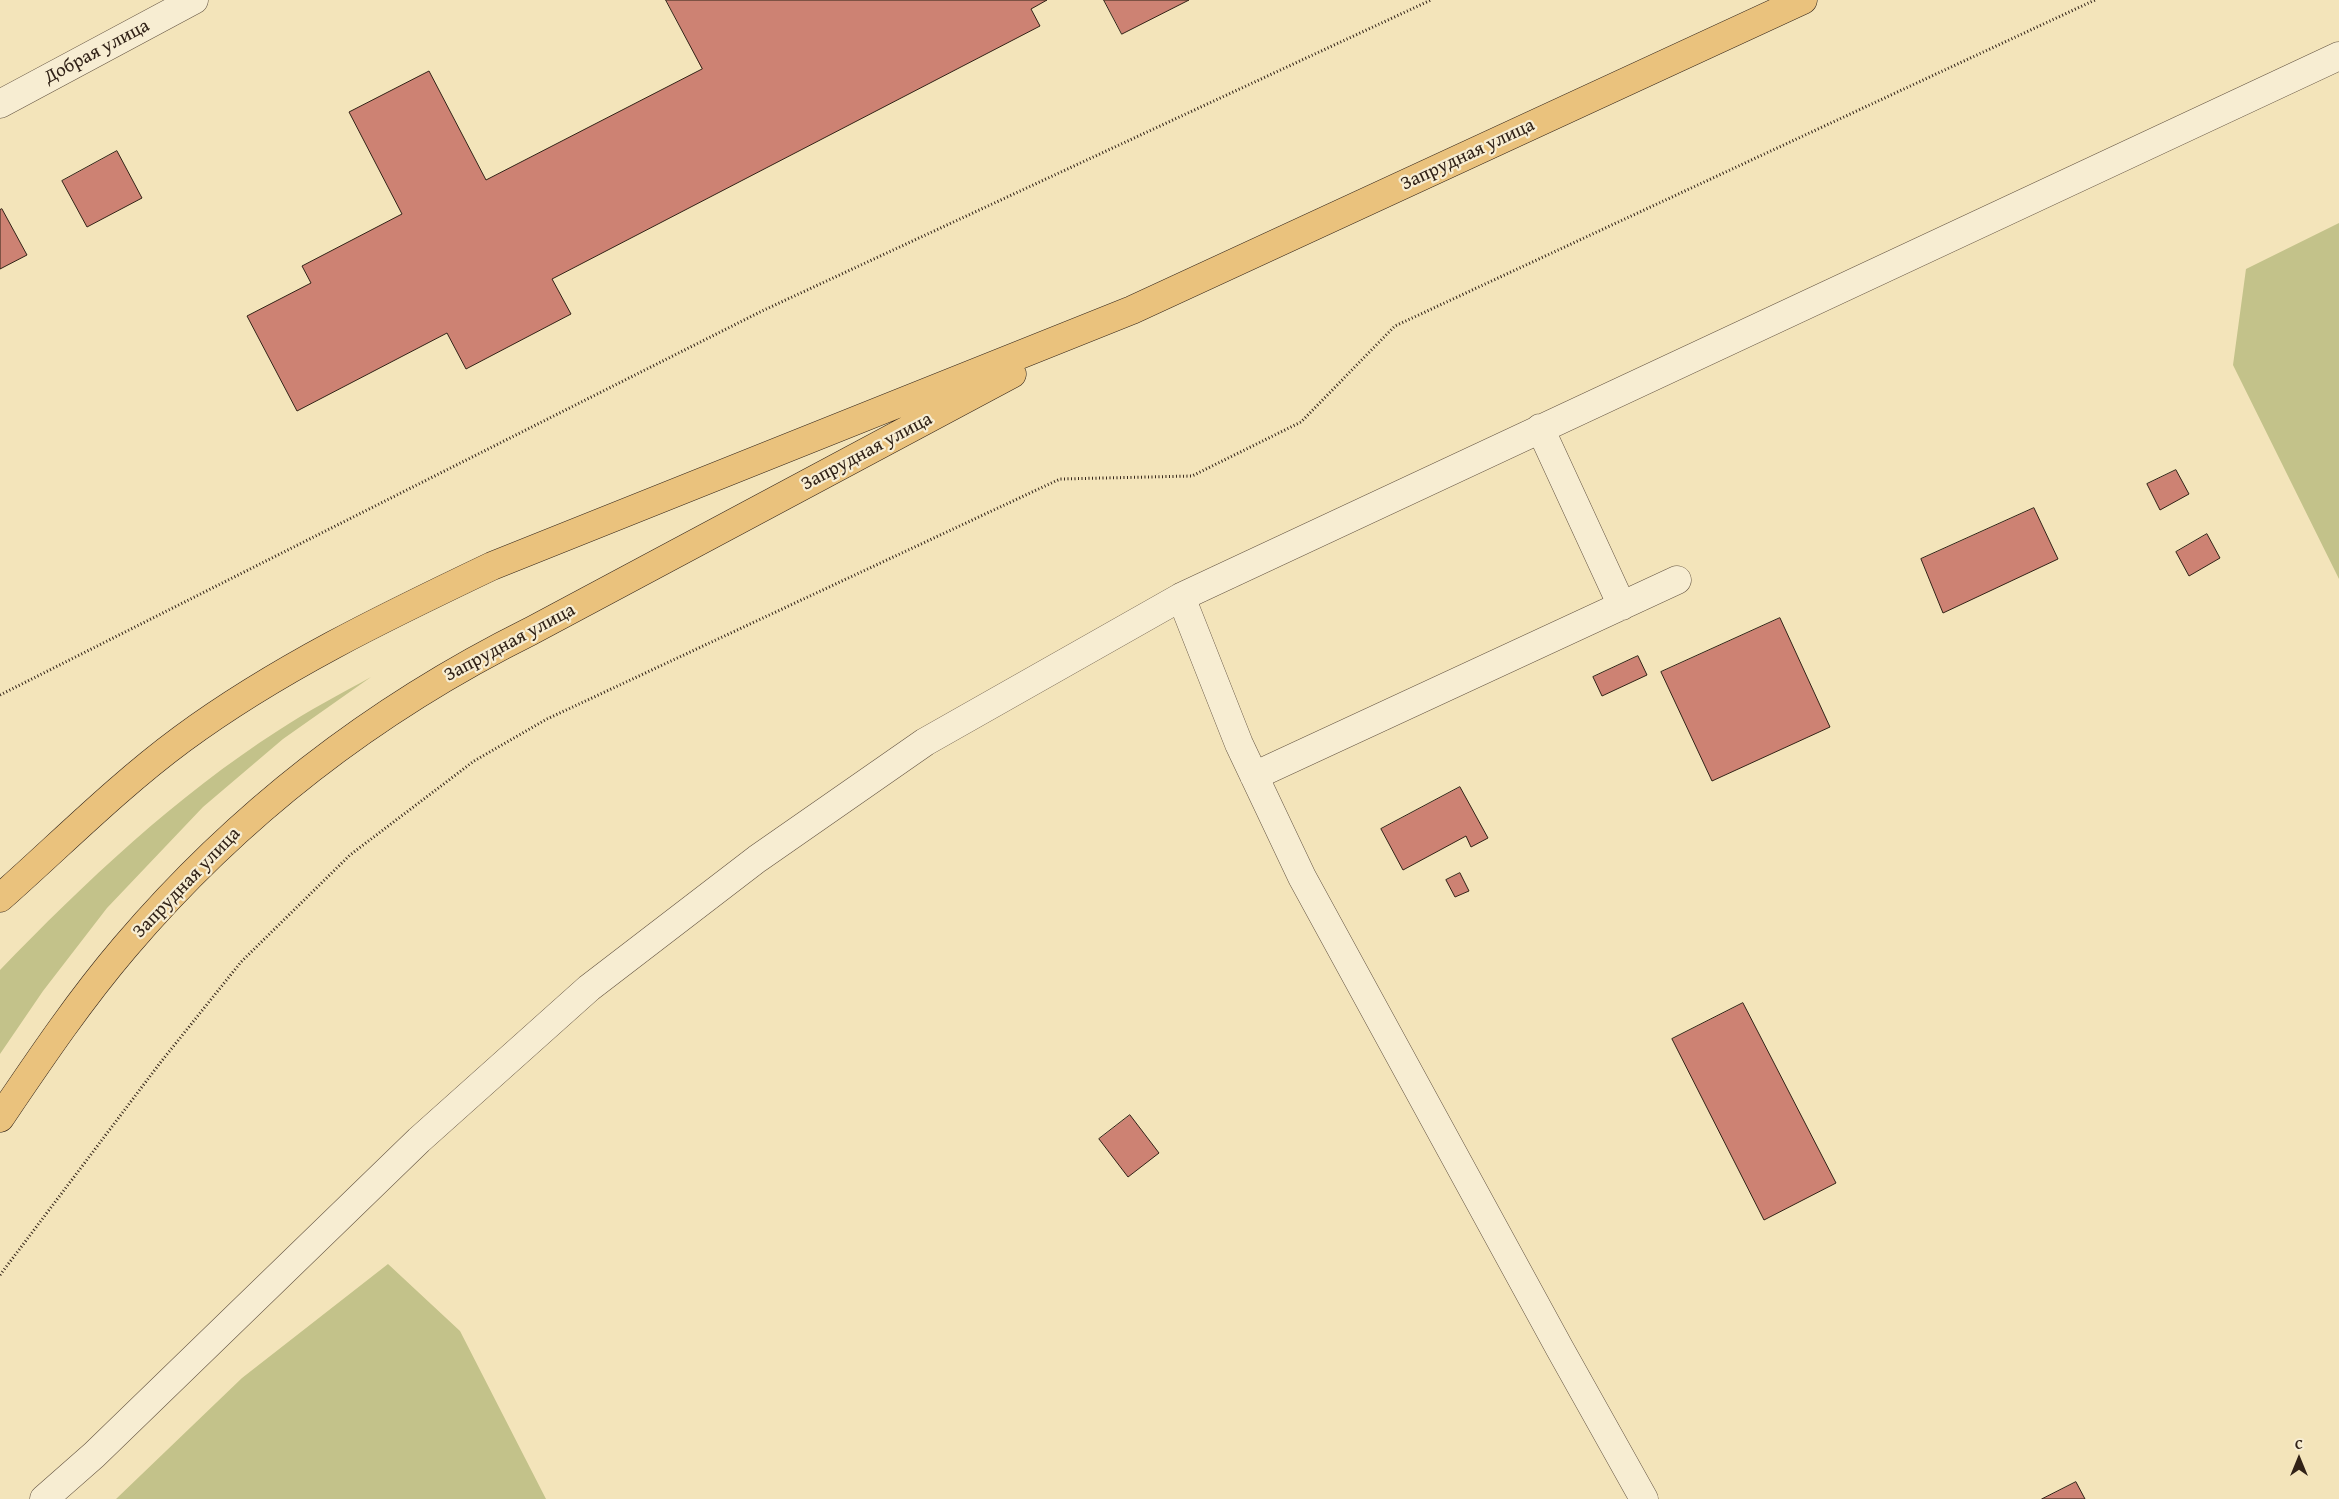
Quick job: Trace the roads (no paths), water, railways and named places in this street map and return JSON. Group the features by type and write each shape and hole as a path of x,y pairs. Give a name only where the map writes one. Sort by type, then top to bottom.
{"main road":[{"name":"Запрудная улица","path":"0,898 94,812 182,739 249,693 372,626 492,566 1132,310 1803,0"},
{"name":"Запрудная улица","path":"0,1118 84,997 166,900 258,812 359,733 469,662 549,622 1132,310"}],"street":[{"name":"Добрая улица","path":"0,104 194,0"},
{"path":"44,1499 94,1455 419,1140 589,988 757,859 925,742 1182,597 2339,56"},
{"path":"1540,428 1622,606"},
{"path":"1254,776 1678,580"},
{"path":"1182,597 1239,744 1302,878 1644,1499"}]}
